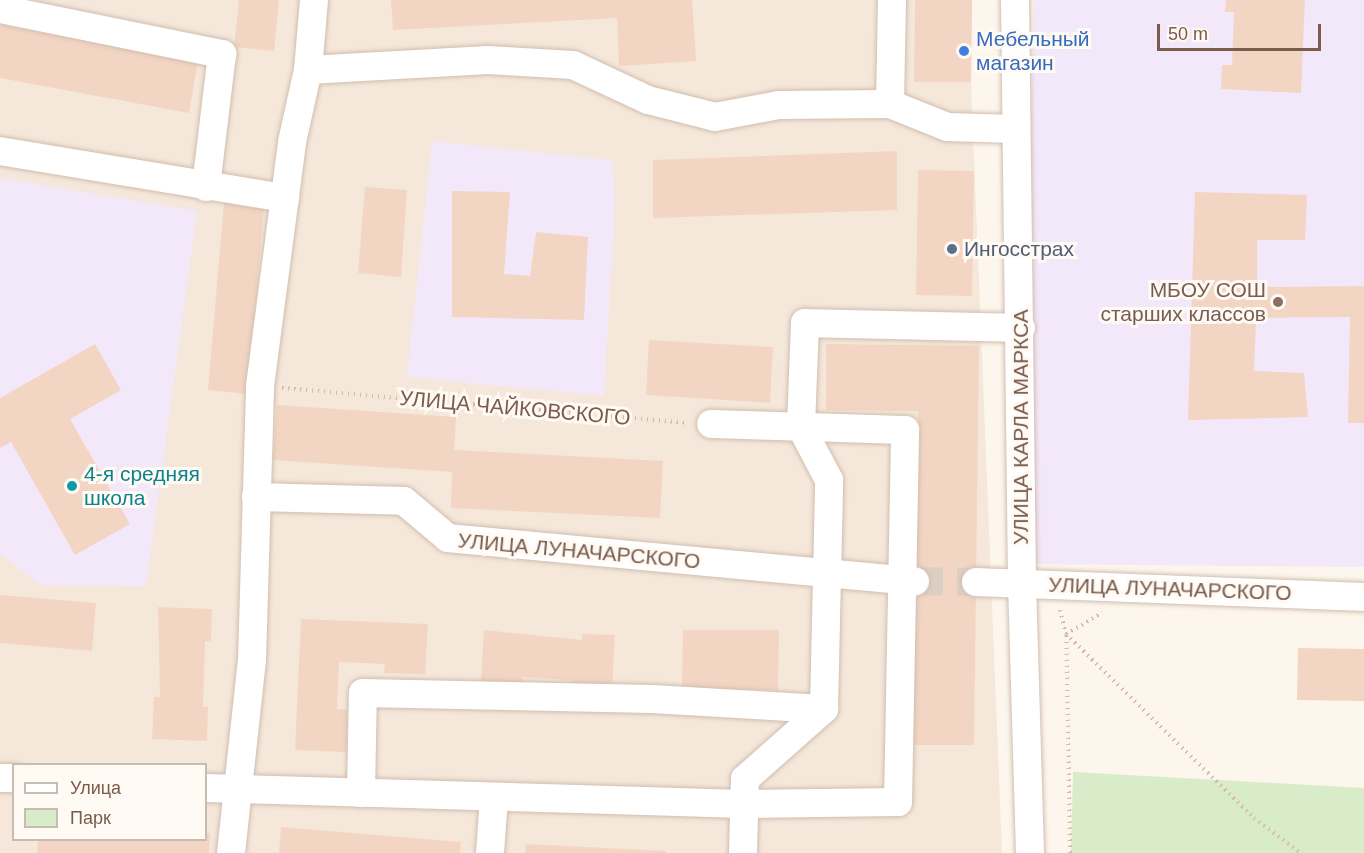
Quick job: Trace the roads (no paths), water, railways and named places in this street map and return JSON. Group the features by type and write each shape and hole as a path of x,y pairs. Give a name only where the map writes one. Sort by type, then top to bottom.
{"street":[{"path":"231,853 252,660 260,386 285,198 308,70 314,0"},
{"path":"890,104 892,0"},
{"name":"УЛИЦА КАРЛА МАРКСА","path":"1015,0 1021,328 1022,583 1030,853"},
{"path":"0,9 222,54 206,187"},
{"path":"308,70 488,60 573,65 648,100 715,117 779,105 890,104 946,127 1016,129"},
{"path":"0,151 206,187 285,198"},
{"path":"743,853 745,779 824,709 829,480 801,427 805,323 1021,328"},
{"path":"207,788 744,804 898,802 909,580 905,430 711,424"},
{"name":"УЛИЦА ЛУНАЧАРСКОГО","path":"256,497 404,501 448,538 909,580"},
{"name":"УЛИЦА ЛУНАЧАРСКОГО","path":"976,582 1364,597"},
{"path":"361,793 363,693 652,699 824,709"},
{"path":"490,853 494,796"}],"tunnel":[{"path":"915,581 976,582"}],"place":[{"name":"Мебельный магазин","path":"964,51"},
{"name":"Ингосстрах","path":"952,249"},
{"name":"МБОУ СОШ старших классов","path":"1278,302"},
{"name":"4-я средняя школа","path":"72,486"}]}
